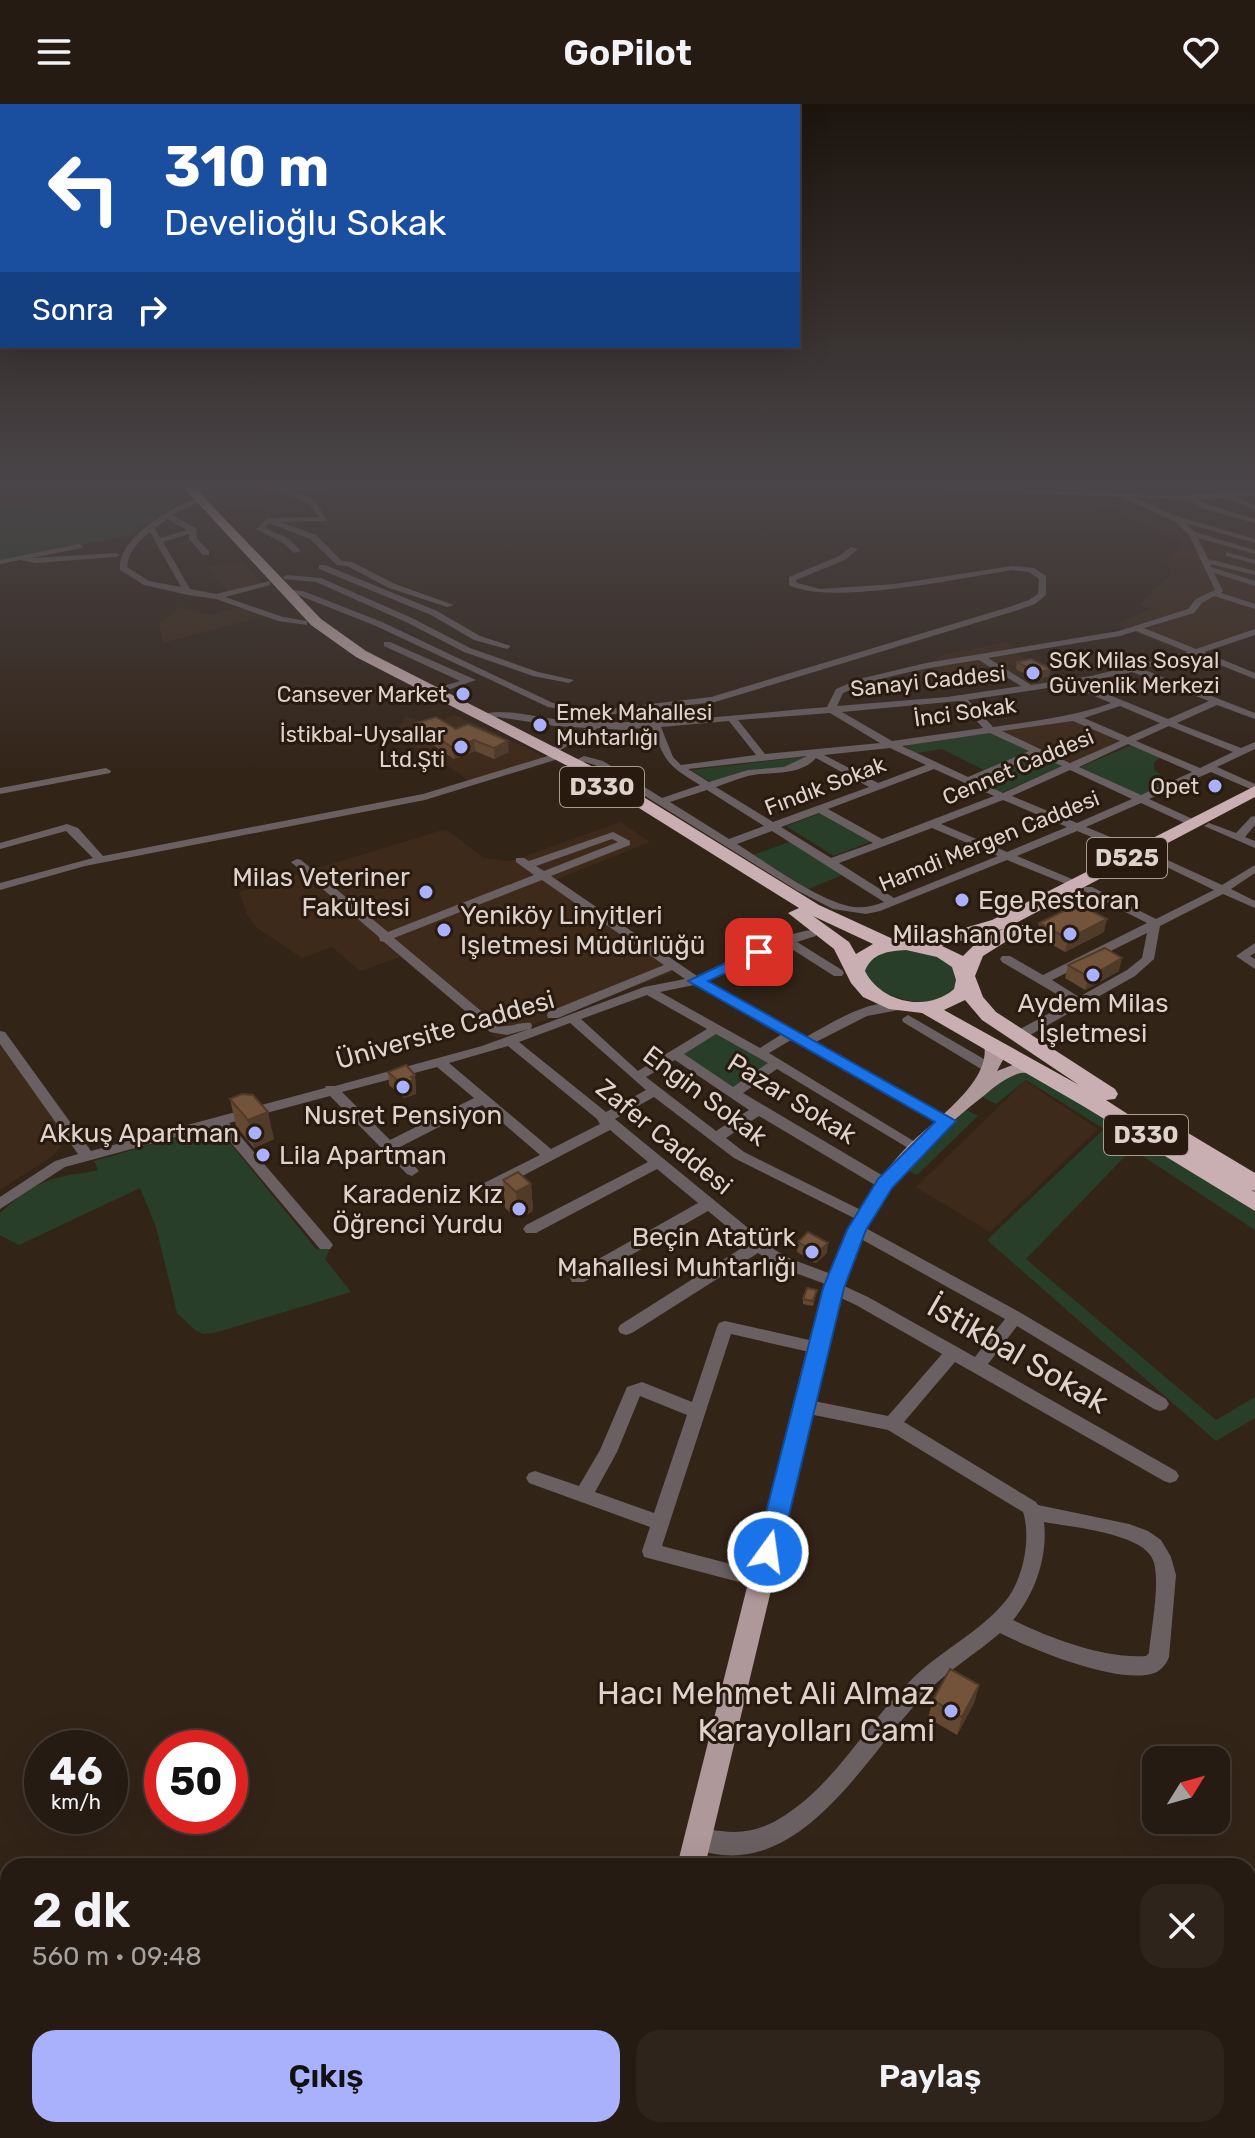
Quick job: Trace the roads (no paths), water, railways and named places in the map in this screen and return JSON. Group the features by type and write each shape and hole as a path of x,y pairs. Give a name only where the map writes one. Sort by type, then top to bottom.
{"highway":[{"name":"D330","path":"278,583 304,623 375,672 551,755 575,763 807,912 842,946 846,972"},
{"name":"D330","path":"279,583 316,622 343,643 390,671 484,716 807,912"},
{"name":"D525","path":"1201,825 1255,790"},
{"name":"D525","path":"966,979 969,959 1005,928 1201,825 1255,802"},
{"path":"807,912 866,927 906,933 1005,928"},
{"path":"807,912 890,945 922,946 951,957 975,1000 989,1016 1018,1036"},
{"path":"1005,928 979,963 978,977 980,992 988,1006 1018,1036"},
{"name":"D525","path":"922,946 1005,928"},
{"path":"890,945 865,954 846,972 879,998 913,1011 953,999 966,979"},
{"name":"D330","path":"913,1011 992,1044 1037,1069 1255,1203"},
{"name":"D330","path":"1018,1036 1255,1183"}],"main road":[{"path":"973,1097 995,1058 992,1044"},
{"path":"693,1858 818,1348 835,1285 860,1224 885,1184 918,1148 973,1097 1009,1070 1037,1069"}],"street":[{"path":"148,583 215,597 281,619 304,623"},
{"path":"182,583 188,593"},
{"path":"215,597 263,583"},
{"path":"325,583 409,620 467,650 546,677 569,680"},
{"path":"361,583 434,613 477,638 507,646"},
{"path":"386,583 450,605"},
{"path":"793,583 820,591 917,583"},
{"path":"286,591 300,593 379,624 555,707 598,713 712,700 1032,602 1042,595 1043,583"},
{"path":"1213,583 1217,593 1255,607"},
{"path":"1251,583 1199,601 1191,611 1136,628 979,656 850,685 839,691 831,711 888,743 1002,797 1145,854 1255,905"},
{"path":"1235,586 1255,593"},
{"path":"1136,628 1255,676"},
{"name":"Sanayi Caddesi","path":"484,716 498,714 598,726 655,724 961,698 1071,683 1193,653 1255,632"},
{"path":"387,644 468,681"},
{"path":"979,656 1031,689"},
{"path":"1132,669 1255,716"},
{"path":"433,692 486,675"},
{"path":"1071,683 1241,752"},
{"path":"961,698 989,729 1201,825 1255,845"},
{"path":"712,700 763,758"},
{"name":"Cennet Caddesi","path":"832,862 1002,797 1217,701"},
{"name":"İnci Sokak","path":"679,768 1074,718 1119,703"},
{"path":"1074,718 1201,772 1212,769 1255,790"},
{"path":"655,724 669,758 679,768 893,902"},
{"name":"Sanayi Caddesi","path":"0,887 100,859 413,800 495,778 551,755 582,732 598,726"},
{"name":"Hamdi Mergen Caddesi","path":"575,763 581,759 594,761 802,889 842,908 864,912 1076,828 1255,745"},
{"path":"968,781 1038,751"},
{"path":"814,753 877,787"},
{"name":"İnci Sokak","path":"663,801 753,772 791,768 810,760 814,753"},
{"name":"Fındık Sokak","path":"729,843 935,765"},
{"path":"0,791 106,771"},
{"path":"820,809 881,843"},
{"path":"1238,838 1255,819"},
{"path":"932,824 1082,886 1155,923"},
{"path":"0,846 67,827 74,830 100,859"},
{"path":"384,938 544,876 626,843 613,835 524,862 544,876 672,966 696,981 947,1121"},
{"path":"297,862 384,938 502,1032 535,1022 672,966"},
{"path":"1043,980 1223,890 1255,868"},
{"path":"1018,1036 1145,962 1152,947 1155,923"},
{"name":"Üniversite Caddesi","path":"0,1204 60,1164 86,1155 510,1041 648,990 696,981 812,933"},
{"path":"789,942 846,972"},
{"path":"1255,947 1242,956 1255,965"},
{"path":"1006,959 1078,1001"},
{"path":"857,1015 868,1003 865,989"},
{"path":"648,990 918,1148"},
{"path":"805,1043 877,1007 913,1011 991,1069"},
{"name":"Engin Sokak","path":"572,1018 637,1077 739,1155 1160,1404"},
{"path":"637,1077 717,1028"},
{"path":"0,1035 86,1155"},
{"path":"760,1053 790,1035"},
{"name":"Zafer Caddesi","path":"510,1041 759,1245 785,1263 835,1285"},
{"name":"Pazar Sokak","path":"675,1054 759,1110 885,1184"},
{"path":"439,1062 551,1156"},
{"path":"733,1093 777,1063"},
{"path":"331,1089 412,1171"},
{"path":"487,1188 551,1156 655,1091"},
{"path":"388,1147 483,1099"},
{"path":"715,1138 759,1110"},
{"path":"220,1121 325,1245"},
{"path":"531,1229 658,1163"},
{"path":"578,1278 708,1204"},
{"path":"626,1329 759,1245"},
{"name":"İstikbal Sokak","path":"835,1285 1170,1476"},
{"path":"977,1366 1015,1317"},
{"path":"762,1580 651,1551 725,1327 818,1348"},
{"path":"892,1424 954,1352"},
{"path":"583,1496 606,1456 633,1392 642,1389 697,1412"},
{"path":"804,1406 892,1424 1024,1502 1034,1512 1140,1537 1153,1544 1162,1556 1166,1575 1159,1657 1144,1667 1026,1638 996,1621"},
{"path":"535,1478 660,1523"},
{"path":"699,1839 747,1843 772,1835 801,1816 857,1759 917,1688 1017,1600 1023,1590 1037,1531 1034,1512"}],"place":[{"name":"SGK Milas Sosyal Güvenlik Merkezi","path":"1033,673"},
{"name":"Cansever Market","path":"463,694"},
{"name":"Emek Mahallesi Muhtarlığı","path":"540,725"},
{"name":"İstikbal-Uysallar Ltd.Şti","path":"461,747"},
{"name":"Opet","path":"1215,786"},
{"name":"Milas Veteriner Fakültesi","path":"426,892"},
{"name":"Ege Restoran","path":"962,900"},
{"name":"Yeniköy Linyitleri Işletmesi Müdürlüğü","path":"444,930"},
{"name":"Milashan Otel","path":"1070,934"},
{"name":"Aydem Milas İşletmesi","path":"1093,975"},
{"name":"Nusret Pensiyon","path":"403,1087"},
{"name":"Akkuş Apartman","path":"255,1133"},
{"name":"Lila Apartman","path":"263,1155"},
{"name":"Karadeniz Kız Öğrenci Yurdu","path":"519,1209"},
{"name":"Beçin Atatürk Mahallesi Muhtarlığı","path":"812,1252"},
{"name":"Hacı Mehmet Ali Almaz Karayolları Cami","path":"951,1711"}]}
